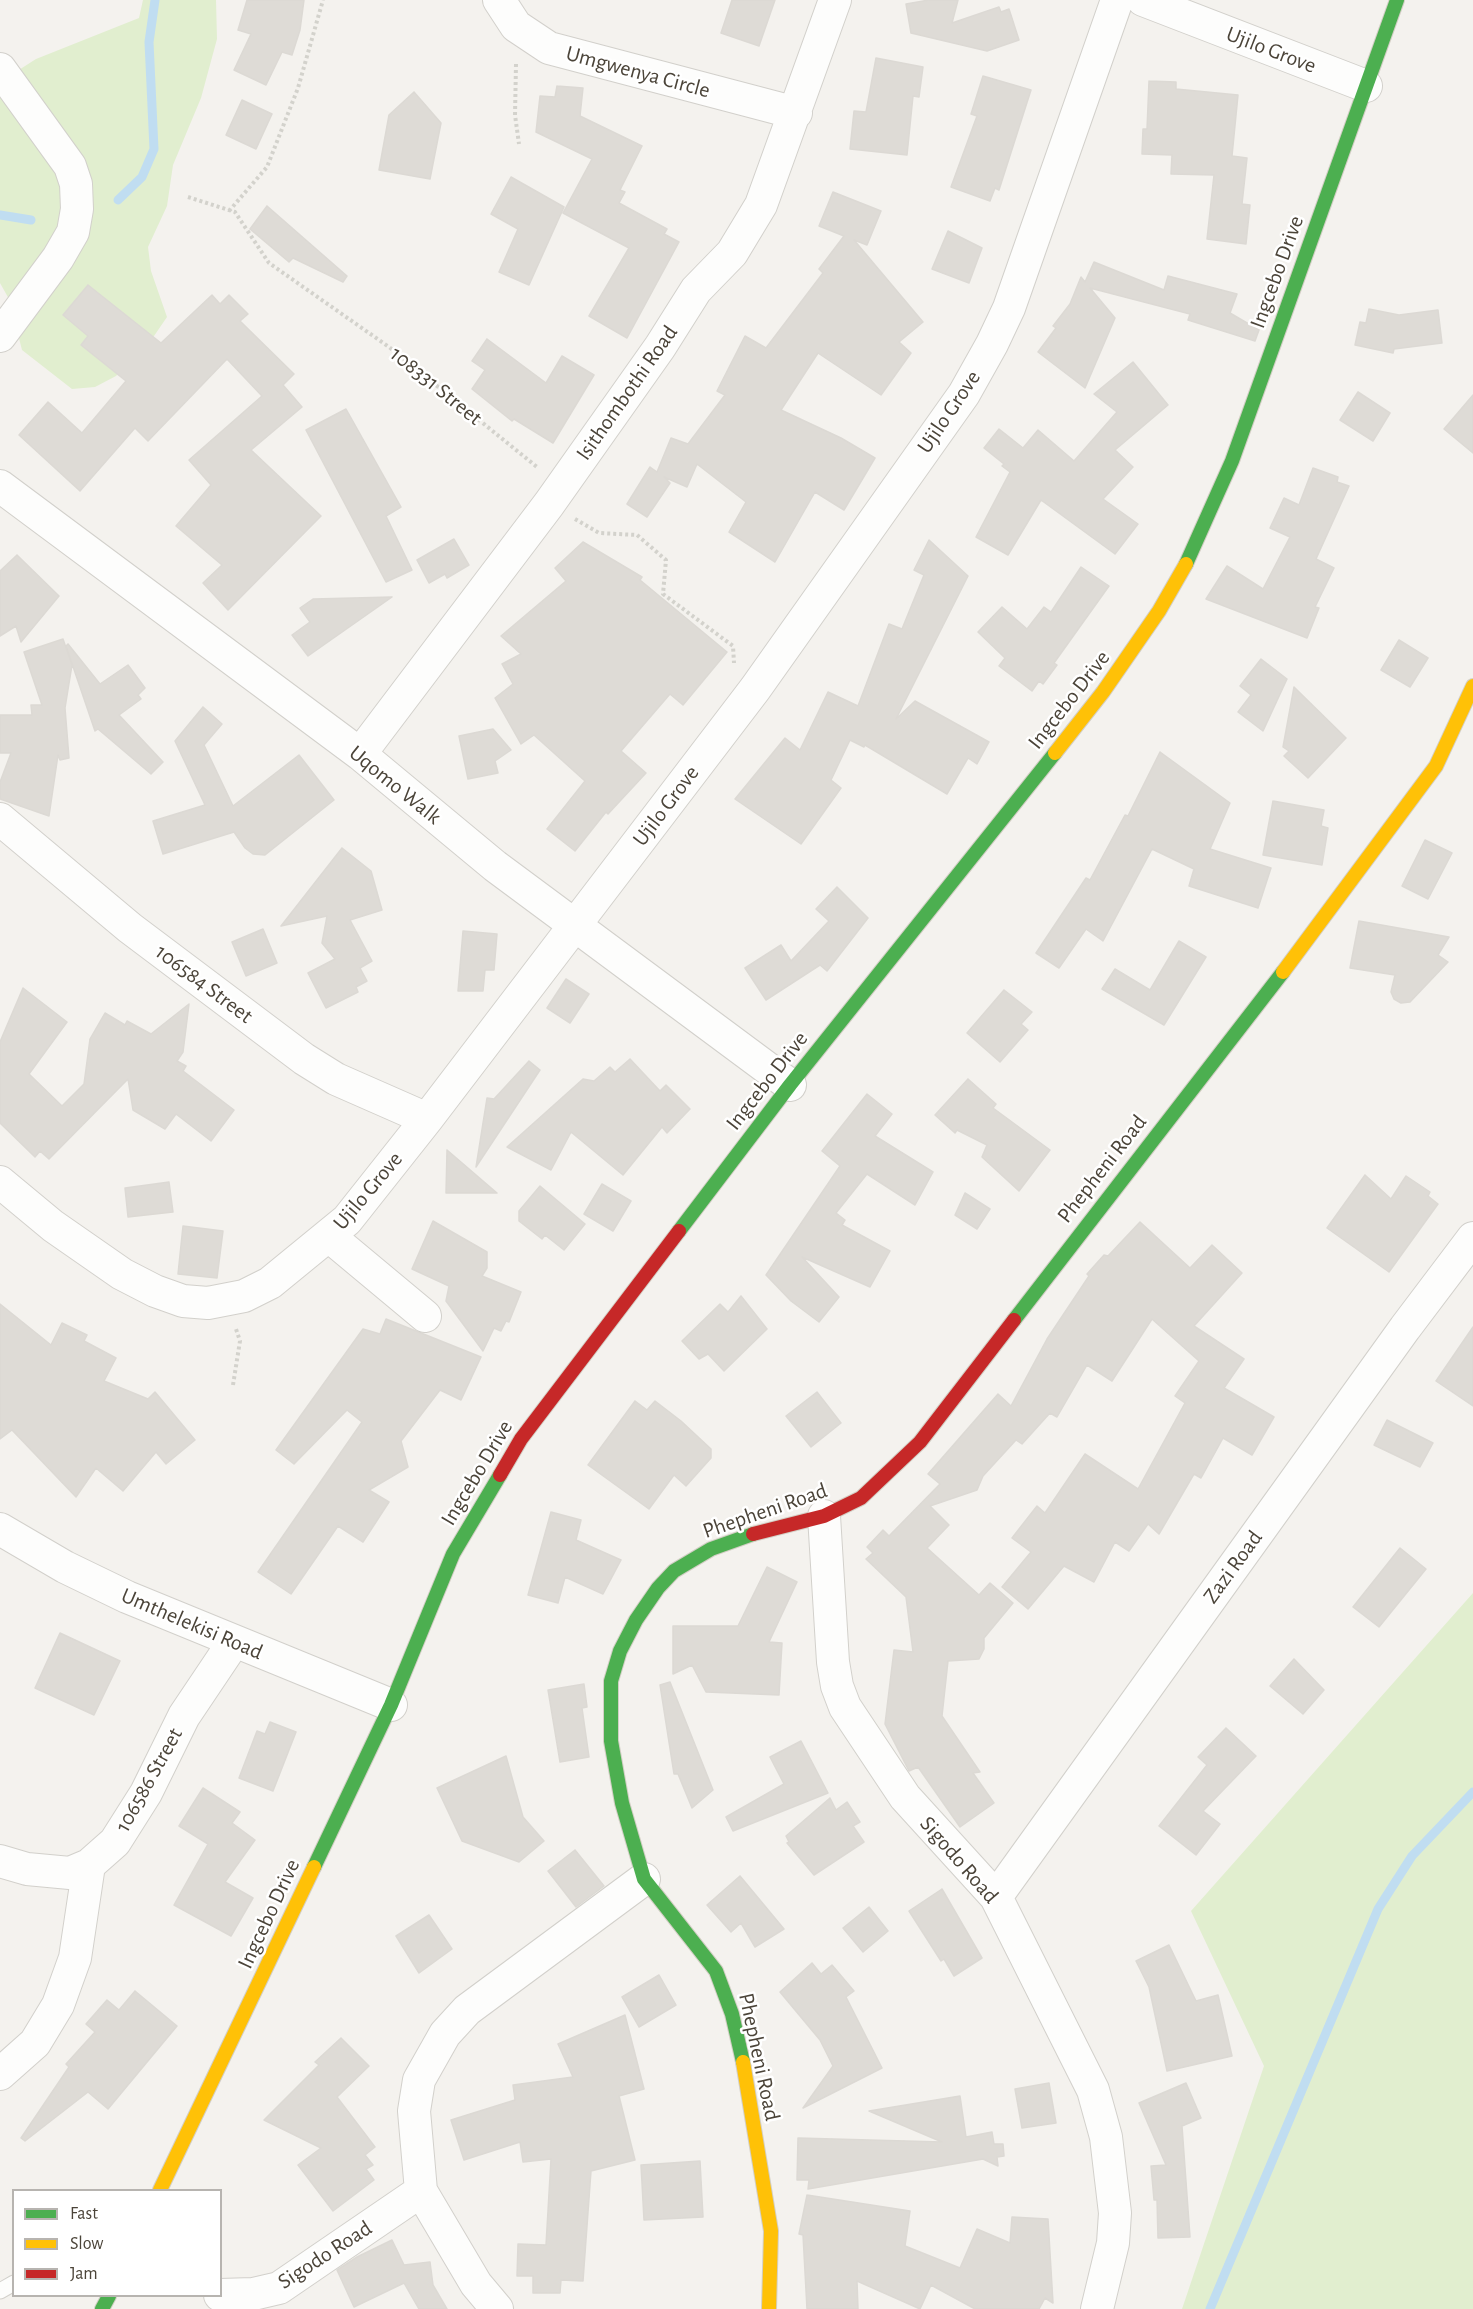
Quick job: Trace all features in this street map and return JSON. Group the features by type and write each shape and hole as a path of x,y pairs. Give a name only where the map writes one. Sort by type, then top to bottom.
{"main road":[{"name":"Ingcebo Drive","path":"160,2189 391,1705 453,1554 521,1439 790,1085 1103,692 1159,611 1185,566 1232,460 1396,0"},
{"name":"Phepheni Road","path":"769,2309 771,2231 746,2075 732,2014 716,1971 684,1926 644,1879 622,1803 612,1741 611,1681 620,1651 636,1620 658,1588 674,1571 711,1549 748,1534 824,1516 861,1498 920,1442 1306,943 1399,818 1436,766 1473,686"}],"street":[{"name":"Isithombothi Road","path":"360,754 555,495 660,347 696,290 732,253 761,206 835,0"},
{"name":"Ujilo Grove","path":"0,1182 53,1226 122,1274 155,1292 183,1301 208,1303 244,1296 270,1283 347,1220 428,1119 739,710 964,394 992,345 1009,308 1117,0"},
{"name":"Ujilo Grove","path":"1143,0 1366,86"},
{"name":"Umgwenya Circle","path":"507,13 549,48 796,113"},
{"path":"0,69 70,166 76,184 77,209 73,232 58,258 0,336"},
{"name":"Uqomo Walk","path":"0,486 360,754 495,866 790,1085"},
{"name":"106584 Street","path":"0,819 130,928 304,1059 336,1079 428,1119"},
{"path":"329,1236 425,1316"},
{"name":"Zazi Road","path":"996,1897 1405,1328 1473,1238"},
{"name":"Sigodo Road","path":"824,1516 833,1662 837,1686 845,1707 905,1797 996,1897 1093,2090 1106,2137 1115,2213 1113,2243 1097,2309"},
{"name":"Umthelekisi Road","path":"0,1529 65,1568 233,1643 391,1705"},
{"name":"106586 Street","path":"0,1861 27,1869 70,1873 89,1865 115,1842 146,1793 184,1716 233,1643"},
{"path":"0,2074 35,2043 58,2005 75,1959 89,1865"},
{"path":"497,2309 476,2284 421,2191 415,2149 414,2111 419,2080 445,2034 488,1992 644,1879"},
{"name":"Sigodo Road","path":"222,2295 253,2294 279,2288 421,2191"}],"path":[{"path":"188,197 229,211 267,167 298,88 322,0"},
{"path":"507,13 519,144"},
{"name":"108331 Street","path":"229,211 235,212 269,263 389,347 599,533 637,535 666,560 663,594 733,646 739,710"},
{"path":"228,1299 240,1341 233,1385"}],"green space":[{"path":"143,0 216,0 217,39 201,98 173,165 167,206 148,247 151,271 167,317 154,336 116,376 95,387 72,389 22,350 9,299 0,283 0,82 36,59 139,18"},
{"path":"1473,1593 1473,2309 1182,2309 1264,2066 1191,1911"}],"building":[{"path":"247,0 304,0 300,30 292,55 282,52 266,85 234,70 251,34 238,30"},
{"path":"732,0 775,0 759,46 721,33"},
{"path":"929,0 958,0 952,23 999,7 1001,12 1009,9 1019,40 987,51 911,33 906,4"},
{"path":"876,58 923,67 919,97 913,96 907,155 850,149 854,111 866,112"},
{"path":"983,76 1031,90 999,190 995,188 990,201 951,187 977,116 971,114"},
{"path":"1149,81 1176,82 1176,89 1238,95 1232,156 1247,158 1242,204 1250,205 1246,244 1207,239 1214,175 1171,174 1172,155 1142,154 1143,129 1147,129"},
{"path":"557,86 583,88 580,116 642,146 620,190 625,192 619,203 667,229 664,234 679,242 627,338 589,316 629,248 563,213 592,159 536,132 540,96 555,97"},
{"path":"414,92 441,123 430,179 379,170 389,115"},
{"path":"242,100 272,114 256,149 226,135"},
{"path":"511,177 564,207 529,285 499,272 518,229 491,214"},
{"path":"833,192 881,211 867,245 854,240 923,322 899,342 911,353 881,395 818,353 781,410 841,438 875,458 844,510 815,492 775,562 729,532 746,502 697,464 687,487 664,477 670,483 647,517 627,504 650,467 657,472 671,438 688,444 725,395 717,391 745,336 766,348 823,273 819,269 844,236 819,226"},
{"path":"267,206 347,276 343,282 293,258 289,262 250,229"},
{"path":"948,231 982,248 969,283 932,269"},
{"path":"1094,262 1164,290 1168,276 1237,294 1230,313 1259,330 1255,341 1188,320 1190,314 1090,288 1115,318 1085,388 1038,352 1056,328 1053,326 1070,304 1081,277 1085,282"},
{"path":"88,285 161,343 212,295 220,304 229,295 248,314 240,321 294,374 283,385 302,407 251,450 321,516 228,610 203,583 222,565 176,526 211,485 189,460 262,396 227,359 148,441 135,428 80,491 19,435 48,402 82,433 126,381 81,345 88,336 63,315"},
{"path":"1369,309 1399,315 1438,310 1442,343 1394,349 1393,353 1355,345 1360,322 1366,323"},
{"path":"487,339 546,383 562,356 594,375 553,443 514,419 512,421 472,389 485,370 472,361"},
{"path":"1133,362 1168,405 1115,450 1133,467 1103,499 1138,524 1115,554 1041,500 1008,555 976,537 1010,472 1002,466 1004,464 984,448 999,429 1023,448 1038,430 1074,461 1117,412 1094,394"},
{"path":"1358,392 1390,413 1373,441 1340,420"},
{"path":"1473,395 1473,453 1444,429"},
{"path":"346,409 401,507 386,516 412,570 386,582 306,430"},
{"path":"1313,468 1338,477 1337,482 1349,486 1316,559 1334,568 1315,607 1319,608 1307,638 1206,599 1227,566 1263,589 1290,537 1270,528 1284,498 1299,505"},
{"path":"454,539 469,565 447,578 445,574 429,583 417,560"},
{"path":"929,540 968,576 896,719 915,701 989,742 977,764 968,758 947,794 865,745 864,747 850,740 831,780 841,788 801,844 735,799 785,738 800,750 828,692 858,706 889,624 902,629 924,575 914,570"},
{"path":"583,542 642,577 640,580 727,652 683,705 670,694 621,751 646,773 608,814 606,812 575,851 547,829 585,781 534,735 521,744 495,698 513,684 502,664 521,654 501,636 566,581 555,568"},
{"path":"17,555 59,596 21,642 16,626 0,636 0,571"},
{"path":"1081,567 1109,586 1054,663 1057,665 1043,684 1039,681 1032,691 999,666 1005,658 978,632 1002,607 1027,629 1044,607 1051,612"},
{"path":"392,597 308,656 292,635 310,622 300,608 313,599"},
{"path":"63,639 72,665 65,708 69,758 60,760 58,755 49,816 0,799 0,782 11,753 0,753 0,715 32,715 31,705 42,705 24,652"},
{"path":"1399,640 1428,658 1410,687 1381,670"},
{"path":"68,644 100,684 128,665 145,688 138,695 141,699 119,715 163,762 151,774 98,729 95,731 66,646"},
{"path":"1261,659 1287,679 1263,731 1238,712 1251,695 1240,686"},
{"path":"1294,687 1346,738 1308,778 1284,756 1289,751 1283,747"},
{"path":"203,707 222,724 204,745 233,806 299,755 334,800 265,855 253,854 245,848 234,832 163,854 153,821 205,805 175,741"},
{"path":"493,729 511,750 495,761 498,773 468,779 459,736"},
{"path":"1160,752 1230,803 1210,849 1271,868 1258,908 1189,886 1194,869 1152,849 1103,941 1086,929 1059,968 1036,953 1086,878 1090,880 1125,815 1128,816"},
{"path":"1273,801 1324,810 1321,826 1328,828 1322,865 1263,855"},
{"path":"1425,840 1452,853 1428,899 1402,886"},
{"path":"342,848 371,871 382,910 350,920 372,961 360,968 367,981 356,987 358,992 326,1008 308,973 335,959 322,943 327,916 281,926"},
{"path":"837,887 868,918 827,971 820,965 766,1000 745,968 781,945 791,961 829,921 816,909"},
{"path":"1359,921 1449,937 1438,955 1448,962 1410,1002 1401,1003 1394,999 1391,992 1395,975 1350,968"},
{"path":"263,929 277,963 246,976 232,942"},
{"path":"463,931 497,934 494,970 485,970 483,991 458,991"},
{"path":"1179,941 1206,957 1164,1025 1102,989 1115,969 1150,990"},
{"path":"566,979 589,994 570,1023 547,1008"},
{"path":"23,988 67,1022 29,1074 62,1106 84,1084 90,1039 105,1013 125,1025 127,1021 151,1034 189,1004 183,1052 177,1061 186,1066 183,1071 234,1110 211,1141 176,1114 165,1129 133,1110 128,1079 49,1159 40,1151 35,1157 0,1123 0,1042"},
{"path":"1004,990 1032,1012 1021,1024 1028,1030 1000,1062 967,1033"},
{"path":"630,1059 660,1091 666,1085 690,1109 667,1133 662,1127 623,1175 571,1132 551,1170 507,1147 583,1079 594,1081 610,1067 615,1072"},
{"path":"529,1061 540,1070 476,1167 487,1098 494,1099"},
{"path":"968,1079 996,1104 993,1108 1050,1150 1019,1191 982,1157 987,1145 957,1130 955,1133 935,1115"},
{"path":"867,1094 892,1114 875,1136 933,1172 915,1205 867,1174 836,1213 845,1220 842,1225 890,1251 870,1287 802,1257 839,1297 819,1322 791,1301 766,1275 840,1166 822,1151"},
{"path":"447,1150 497,1193 446,1193"},
{"path":"1365,1175 1391,1199 1406,1176 1430,1192 1428,1196 1438,1204 1389,1272 1327,1228"},
{"path":"169,1182 173,1212 128,1217 125,1188"},
{"path":"602,1184 631,1201 613,1231 584,1214"},
{"path":"540,1186 585,1224 564,1250 545,1235 542,1239 519,1221 519,1211"},
{"path":"965,1193 990,1209 977,1229 955,1215"},
{"path":"433,1221 487,1252 487,1268 482,1276 521,1292 509,1322 506,1321 501,1331 494,1328 483,1351 446,1301 449,1286 412,1269"},
{"path":"1140,1222 1190,1268 1212,1245 1242,1273 1194,1326 1244,1359 1224,1388 1274,1417 1252,1455 1223,1438 1201,1478 1194,1474 1159,1534 1148,1524 1129,1551 1115,1542 1094,1582 1064,1566 1028,1609 1002,1587 1031,1552 1012,1538 1037,1506 1045,1513 1085,1454 1138,1489 1185,1403 1175,1396 1199,1361 1152,1319 1112,1381 1087,1365 1057,1417 1050,1413 1022,1444 1016,1440 983,1476 977,1490 930,1506 949,1525 927,1548 979,1595 990,1583 1013,1603 984,1638 984,1649 979,1659 948,1661 942,1716 980,1772 973,1773 994,1803 960,1827 918,1767 909,1771 885,1724 894,1650 913,1652 906,1597 866,1559 873,1553 867,1547 883,1530 889,1536 940,1484 928,1474 998,1394 1011,1406 1047,1339 1089,1276 1087,1274 1104,1255 1108,1256"},
{"path":"183,1226 223,1231 217,1278 178,1274"},
{"path":"741,1296 767,1329 724,1371 708,1354 699,1359 682,1341 720,1304 728,1312"},
{"path":"0,1304 51,1345 62,1323 87,1335 84,1341 116,1358 104,1381 148,1399 155,1392 195,1440 166,1464 156,1452 123,1491 96,1468 76,1497 12,1430 0,1439"},
{"path":"386,1319 481,1357 461,1400 440,1390 401,1441 408,1467 369,1490 389,1502 363,1542 338,1526 291,1594 258,1572 362,1422 347,1410 294,1464 276,1450 363,1329 380,1334"},
{"path":"1473,1327 1473,1406 1436,1381"},
{"path":"817,1392 841,1423 811,1447 786,1416"},
{"path":"635,1401 647,1410 655,1401 711,1449 711,1458 686,1486 674,1475 649,1509 588,1465"},
{"path":"1387,1420 1433,1443 1420,1467 1374,1445"},
{"path":"551,1512 581,1520 576,1540 621,1560 603,1594 565,1577 558,1603 528,1595"},
{"path":"1400,1548 1426,1569 1379,1627 1353,1607"},
{"path":"767,1567 797,1582 769,1642 782,1643 779,1695 706,1692 692,1665 673,1674 673,1626 738,1626"},
{"path":"60,1633 120,1661 94,1715 35,1688"},
{"path":"1294,1659 1324,1690 1303,1714 1270,1686"},
{"path":"670,1682 713,1790 692,1808 678,1774 674,1774 660,1685"},
{"path":"584,1684 587,1707 582,1708 589,1757 560,1762 548,1690"},
{"path":"270,1722 296,1732 273,1791 239,1778 257,1731 265,1734"},
{"path":"1226,1728 1256,1756 1203,1811 1220,1824 1196,1855 1159,1826 1207,1765 1198,1757"},
{"path":"801,1741 828,1793 733,1831 726,1817 784,1784 770,1757"},
{"path":"506,1756 523,1817 544,1841 519,1862 462,1841 437,1788"},
{"path":"203,1788 240,1812 232,1823 255,1840 225,1882 253,1898 231,1936 174,1905 208,1844 179,1826"},
{"path":"830,1798 836,1810 847,1802 860,1822 853,1826 864,1842 814,1875 787,1843 789,1842 786,1836"},
{"path":"575,1850 604,1886 576,1907 548,1871"},
{"path":"740,1876 784,1929 755,1947 741,1923 731,1932 707,1905"},
{"path":"942,1889 982,1958 954,1976 944,1959 941,1961 909,1911"},
{"path":"869,1907 888,1931 863,1952 843,1928"},
{"path":"429,1915 452,1949 419,1973 396,1936"},
{"path":"1169,1945 1196,2001 1218,1995 1232,2056 1167,2071 1149,1987 1136,1961"},
{"path":"812,1963 821,1974 832,1965 854,1991 846,1997 882,2068 803,2108 833,2066 820,2040 780,1992"},
{"path":"659,1975 676,2005 639,2027 622,1997"},
{"path":"135,1991 177,2026 108,2109 88,2092 25,2141 21,2138 69,2067 66,2064 95,2032 86,2024 107,2000 119,2010"},
{"path":"625,2015 644,2089 619,2096 635,2160 591,2171 583,2281 561,2280 560,2293 533,2293 533,2276 517,2276 518,2244 546,2245 551,2159 523,2162 520,2142 464,2160 451,2120 515,2100 513,2085 573,2077 558,2044"},
{"path":"341,2038 369,2066 337,2097 375,2147 365,2155 373,2165 366,2169 374,2180 333,2211 298,2165 321,2148 264,2120 319,2065 315,2062"},
{"path":"1049,2083 1056,2123 1022,2128 1015,2089"},
{"path":"1186,2083 1201,2118 1182,2126 1190,2237 1158,2238 1157,2200 1154,2200 1151,2166 1166,2165 1139,2103"},
{"path":"960,2096 966,2137 992,2132 994,2144 1003,2144 1004,2156 997,2157 998,2166 983,2159 808,2189 809,2180 797,2180 798,2138 942,2142 869,2111"},
{"path":"700,2161 703,2217 644,2220 641,2165"},
{"path":"807,2195 910,2211 905,2246 960,2268 977,2229 1010,2243 1012,2217 1048,2219 1053,2303 1045,2298 1039,2309 975,2309 931,2285 920,2309 857,2281 858,2309 807,2309 803,2235 799,2234"},
{"path":"392,2240 404,2265 430,2262 433,2285 447,2309 419,2309 404,2283 354,2307 337,2270 357,2257"}],"waterway":[{"path":"118,200 142,177 154,149 149,42 155,0"},
{"path":"0,215 31,220"},
{"path":"1210,2309 1378,1909 1412,1856 1473,1792"}],"traffic: fast":[{"path":"1186,564 1232,461 1397,0"},
{"path":"679,1231 790,1085 1055,753"},
{"path":"1014,1320 1283,972"},
{"path":"314,1867 391,1705 453,1554 500,1475"},
{"path":"743,2062 732,2014 716,1971 644,1879 622,1803 611,1741 611,1681 620,1651 636,1620 658,1588 674,1571 711,1549 753,1534"},
{"path":"102,2309 108,2297"}],"traffic: slow":[{"path":"1055,753 1103,692 1159,611 1186,564"},
{"path":"1283,972 1436,766 1473,686"},
{"path":"160,2189 314,1867"},
{"path":"743,2062 771,2231 769,2309"}],"traffic: jam":[{"path":"500,1475 521,1439 679,1231"},
{"path":"753,1534 824,1516 861,1498 920,1442 1014,1320"}]}
